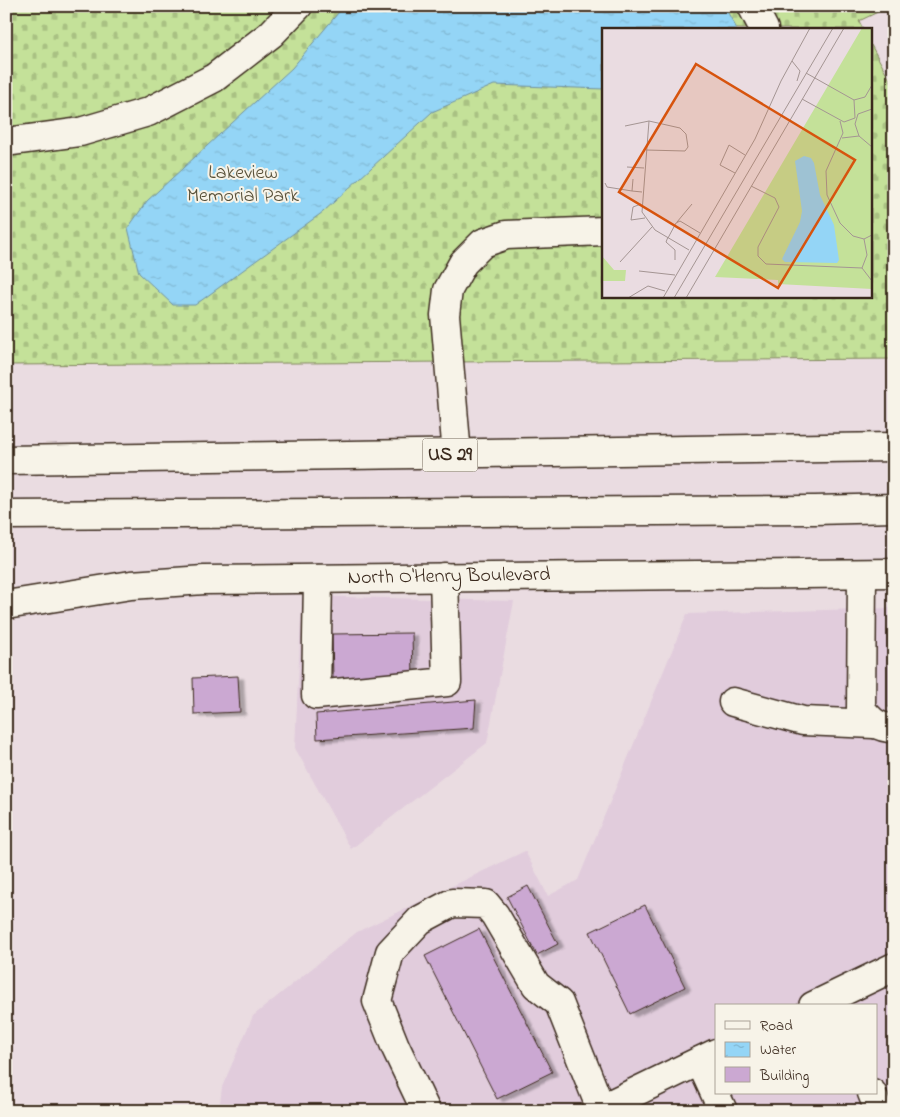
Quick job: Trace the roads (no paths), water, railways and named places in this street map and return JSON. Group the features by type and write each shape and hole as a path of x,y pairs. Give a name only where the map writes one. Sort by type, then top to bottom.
{"main road":[{"path":"6,142 80,132 148,112 214,78 271,34 298,6"},
{"path":"752,6 763,28"},
{"path":"457,455 445,315 448,290 463,263 482,243 506,235 602,231"},
{"name":"US 29","path":"6,460 457,455 894,447"},
{"path":"6,515 894,508"},
{"path":"6,520 62,515"},
{"name":"North O'Henry Boulevard","path":"6,605 130,585 204,580 894,573"},
{"path":"862,574 861,709 884,726"},
{"path":"318,579 316,695 447,682 444,577"},
{"path":"733,702 803,720 884,726"},
{"path":"426,1111 395,1046 377,1001 390,952 420,920 452,903 486,904 495,915 536,986 558,1003 598,1110 708,1057 715,1082"},
{"path":"824,1003 894,967"},
{"path":"718,1094 723,1111"},
{"path":"872,1094 879,1111"}],"water":[{"path":"344,6 724,6 736,28 602,28 602,89 494,85 432,112 323,212 195,305 173,305 139,273 128,228 147,201 292,68"}],"park label":[{"name":"Lakeview Memorial Park","path":"243,184"}]}
